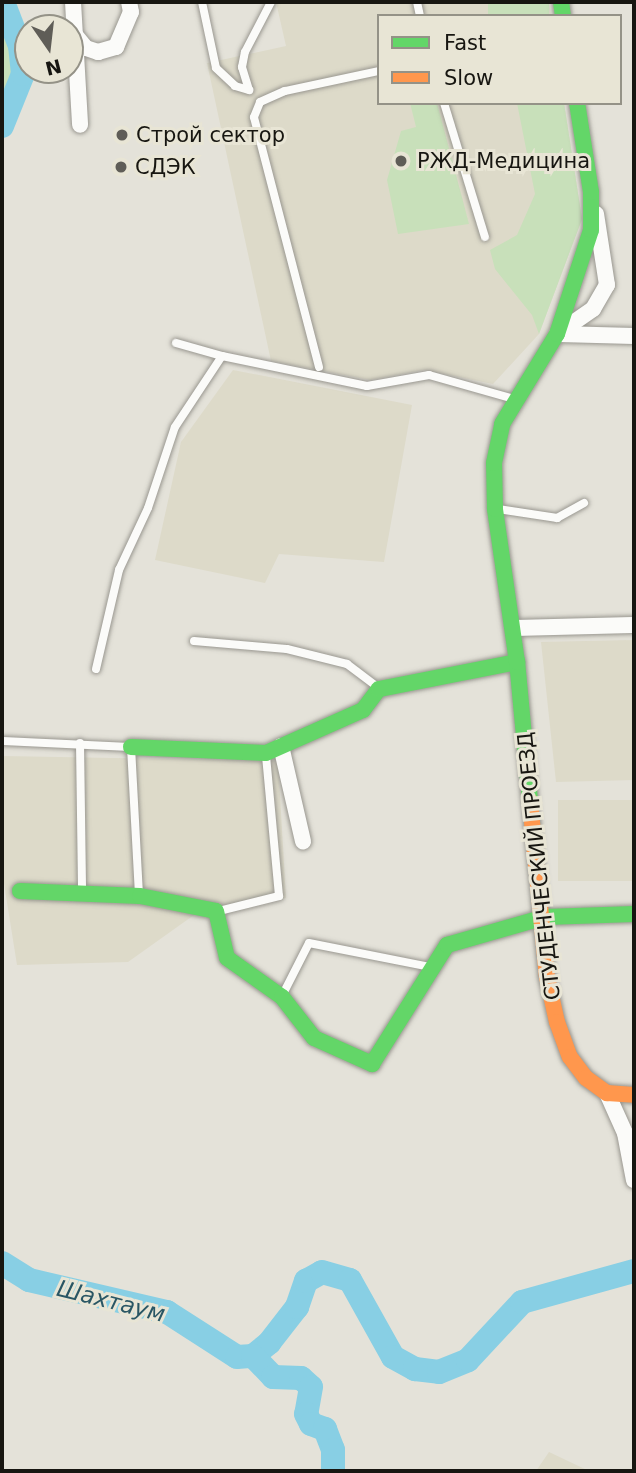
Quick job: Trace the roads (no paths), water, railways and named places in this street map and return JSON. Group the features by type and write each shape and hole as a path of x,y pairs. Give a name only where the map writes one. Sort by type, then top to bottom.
{"street":[{"path":"84,46 98,52 117,47 131,12 129,2"},
{"path":"78,84 80,125"},
{"name":"СТУДЕНЧЕСКИЙ ПРОЕЗД","path":"577,105 591,192 591,230 557,334 514,398 498,443 495,509 517,662 545,917 547,977 557,1022 570,1057 607,1093"},
{"path":"557,334 593,309 607,285 603,243 591,192"},
{"path":"557,334 634,336"},
{"path":"513,628 634,625"},
{"path":"131,747 265,753 363,710 379,689 517,662"},
{"path":"281,746 303,841"},
{"path":"19,891 140,896 216,911 227,958 282,997 314,1038 372,1064 447,945 545,917 634,914"},
{"path":"634,1095 607,1093 625,1133 634,1180"}],"lane":[{"path":"202,2 216,68 235,86 267,99"},
{"path":"248,90 242,67 245,52 271,2"},
{"path":"319,367 254,117 260,102 267,99 377,72"},
{"path":"445,105 485,237"},
{"path":"176,343 222,356 367,386 429,375 514,398"},
{"path":"96,669 120,570 148,508 176,427 222,356"},
{"path":"495,509 557,518 584,503"},
{"path":"194,641 287,649 348,664 379,689"},
{"path":"2,741 50,747 80,743 131,747 140,896"},
{"path":"80,743 82,893"},
{"path":"216,911 279,896 265,753"},
{"path":"282,997 310,943 433,967"}],"waterway":[{"name":"Шахтаум","path":"2,126 23,74 20,46 3,2"},
{"name":"Шахтаум","path":"2,1263 29,1280 167,1312 237,1357 253,1356 269,1343 297,1307 306,1281 322,1272 350,1280 393,1357 415,1369 439,1372 468,1360 522,1302 634,1271"},
{"path":"253,1356 273,1377 301,1378 311,1387 306,1414 311,1424 325,1429 333,1450 333,1471"}],"place":[{"name":"Строй сектор","path":"122,135"},
{"name":"РЖД-Медицина","path":"401,161"},
{"name":"СДЭК","path":"121,167"}]}
